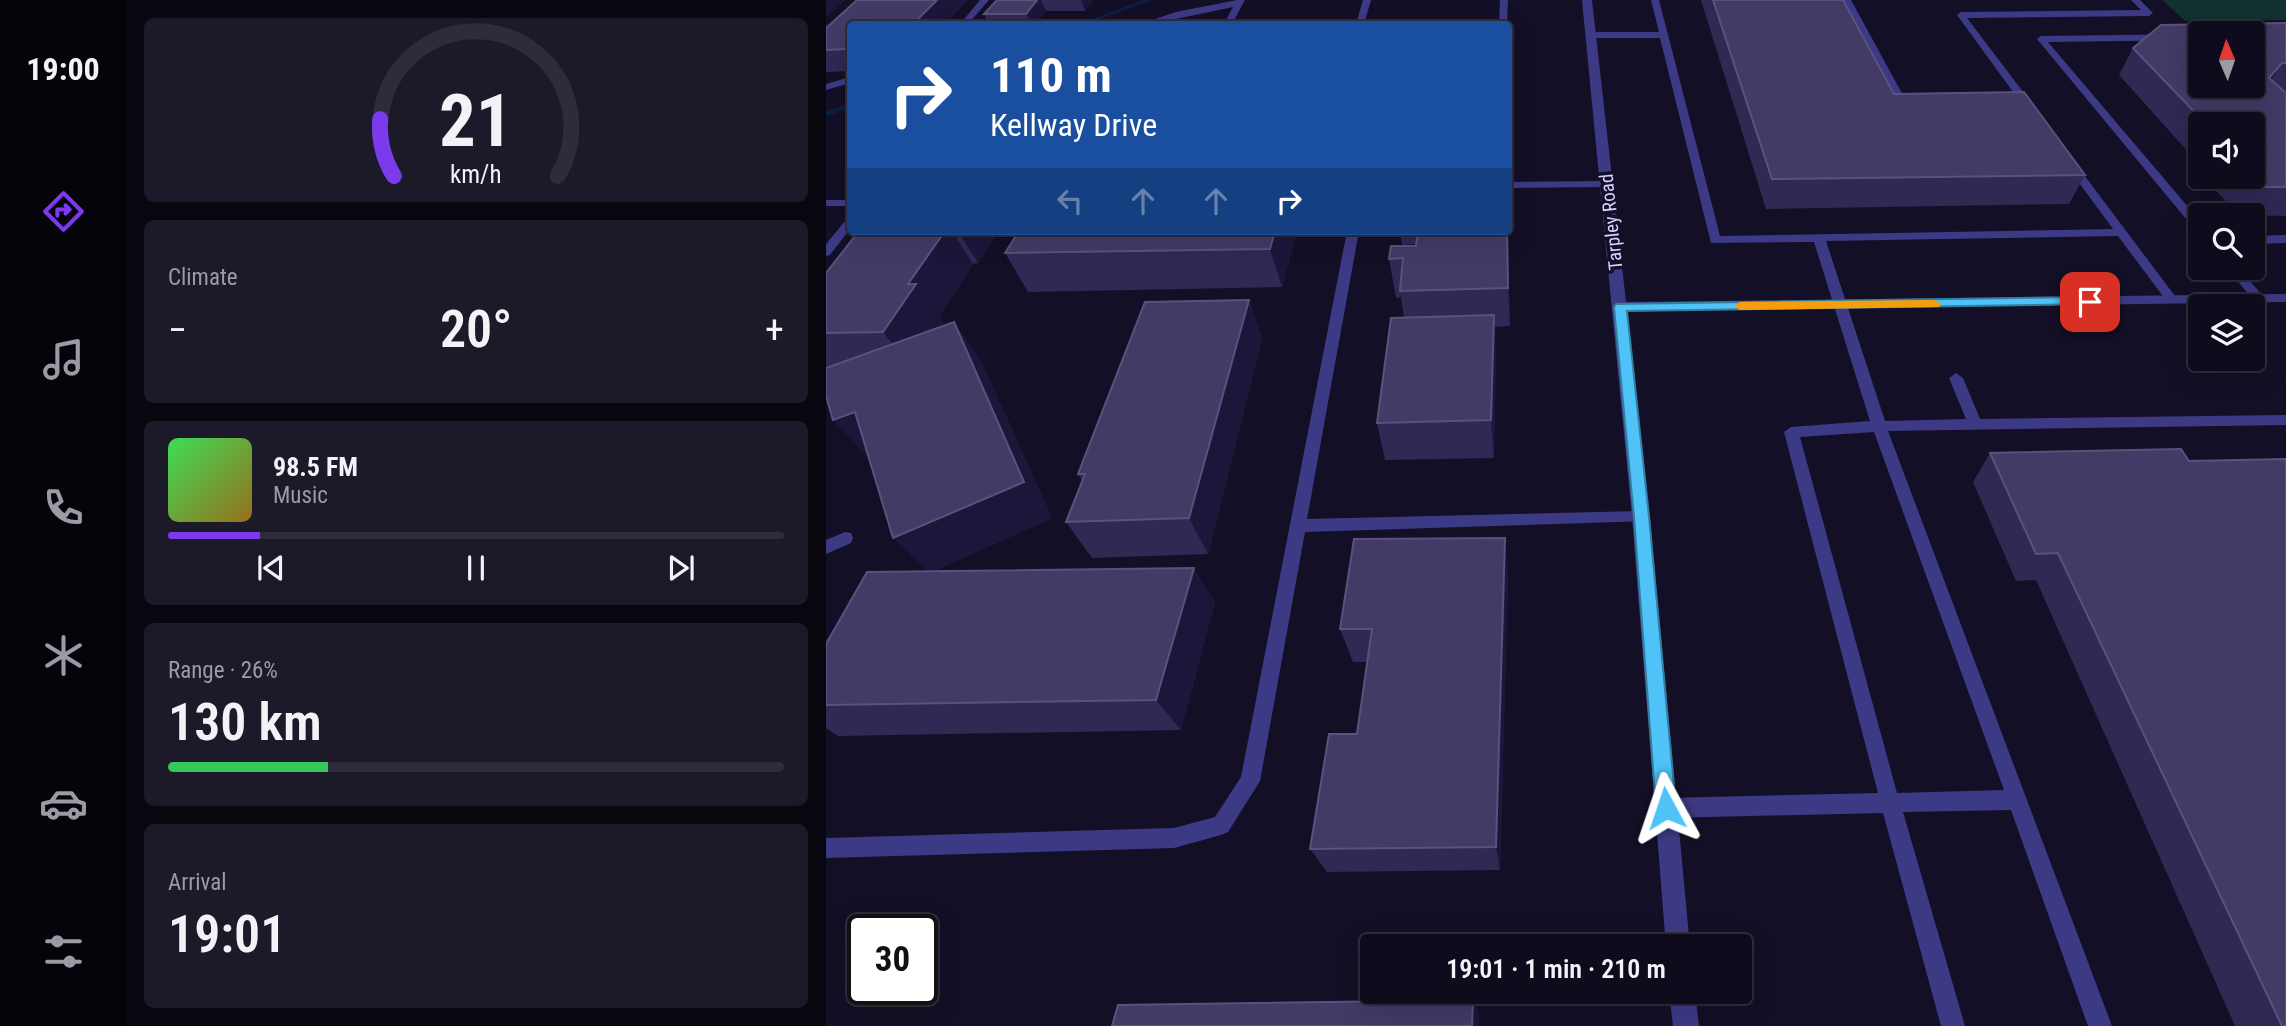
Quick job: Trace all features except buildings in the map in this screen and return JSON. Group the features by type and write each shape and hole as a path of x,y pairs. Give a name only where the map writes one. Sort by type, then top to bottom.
{"street":[{"name":"Tarpley Road","path":"1587,0 1642,517 1677,934"},
{"path":"2265,298 2286,298"},
{"path":"1620,307 2188,300"},
{"path":"1683,1004 1686,1026"}],"lane":[{"path":"967,21 985,0"},
{"path":"1361,21 1367,0"},
{"path":"1503,21 1504,0"},
{"path":"1655,0 1715,240 2119,232"},
{"path":"1847,0 1905,108"},
{"path":"2071,0 2084,14"},
{"path":"2037,117 1961,15 2149,13 2135,0"},
{"path":"1155,21 1240,2"},
{"path":"1230,21 1240,2"},
{"path":"1591,35 1663,35"},
{"path":"2188,37 2041,39 2188,215"},
{"path":"826,87 847,80"},
{"path":"2067,159 2172,300"},
{"path":"1512,185 1607,184"},
{"path":"826,203 847,203"},
{"path":"826,252 847,226"},
{"path":"826,848 1174,838 1221,825 1250,781 1352,235"},
{"path":"1819,238 1843,305 1879,426 2100,1026"},
{"path":"2265,240 2286,239"},
{"path":"2242,280 2255,294"},
{"path":"1956,378 1975,425"},
{"path":"1953,1026 1890,803 1791,432 1879,426 2286,420"},
{"path":"1298,526 1642,517"},
{"path":"826,547 845,538"},
{"path":"1666,808 2017,800"}],"green space":[{"path":"2162,0 2286,0 2286,20 2185,21"}],"waterway":[{"path":"1090,21 1149,0"},
{"path":"826,114 847,107"}],"slow traffic":[{"path":"1740,306 1935,304"}],"route":[{"path":"1666,808 1642,517 1620,307 2090,302"}]}
